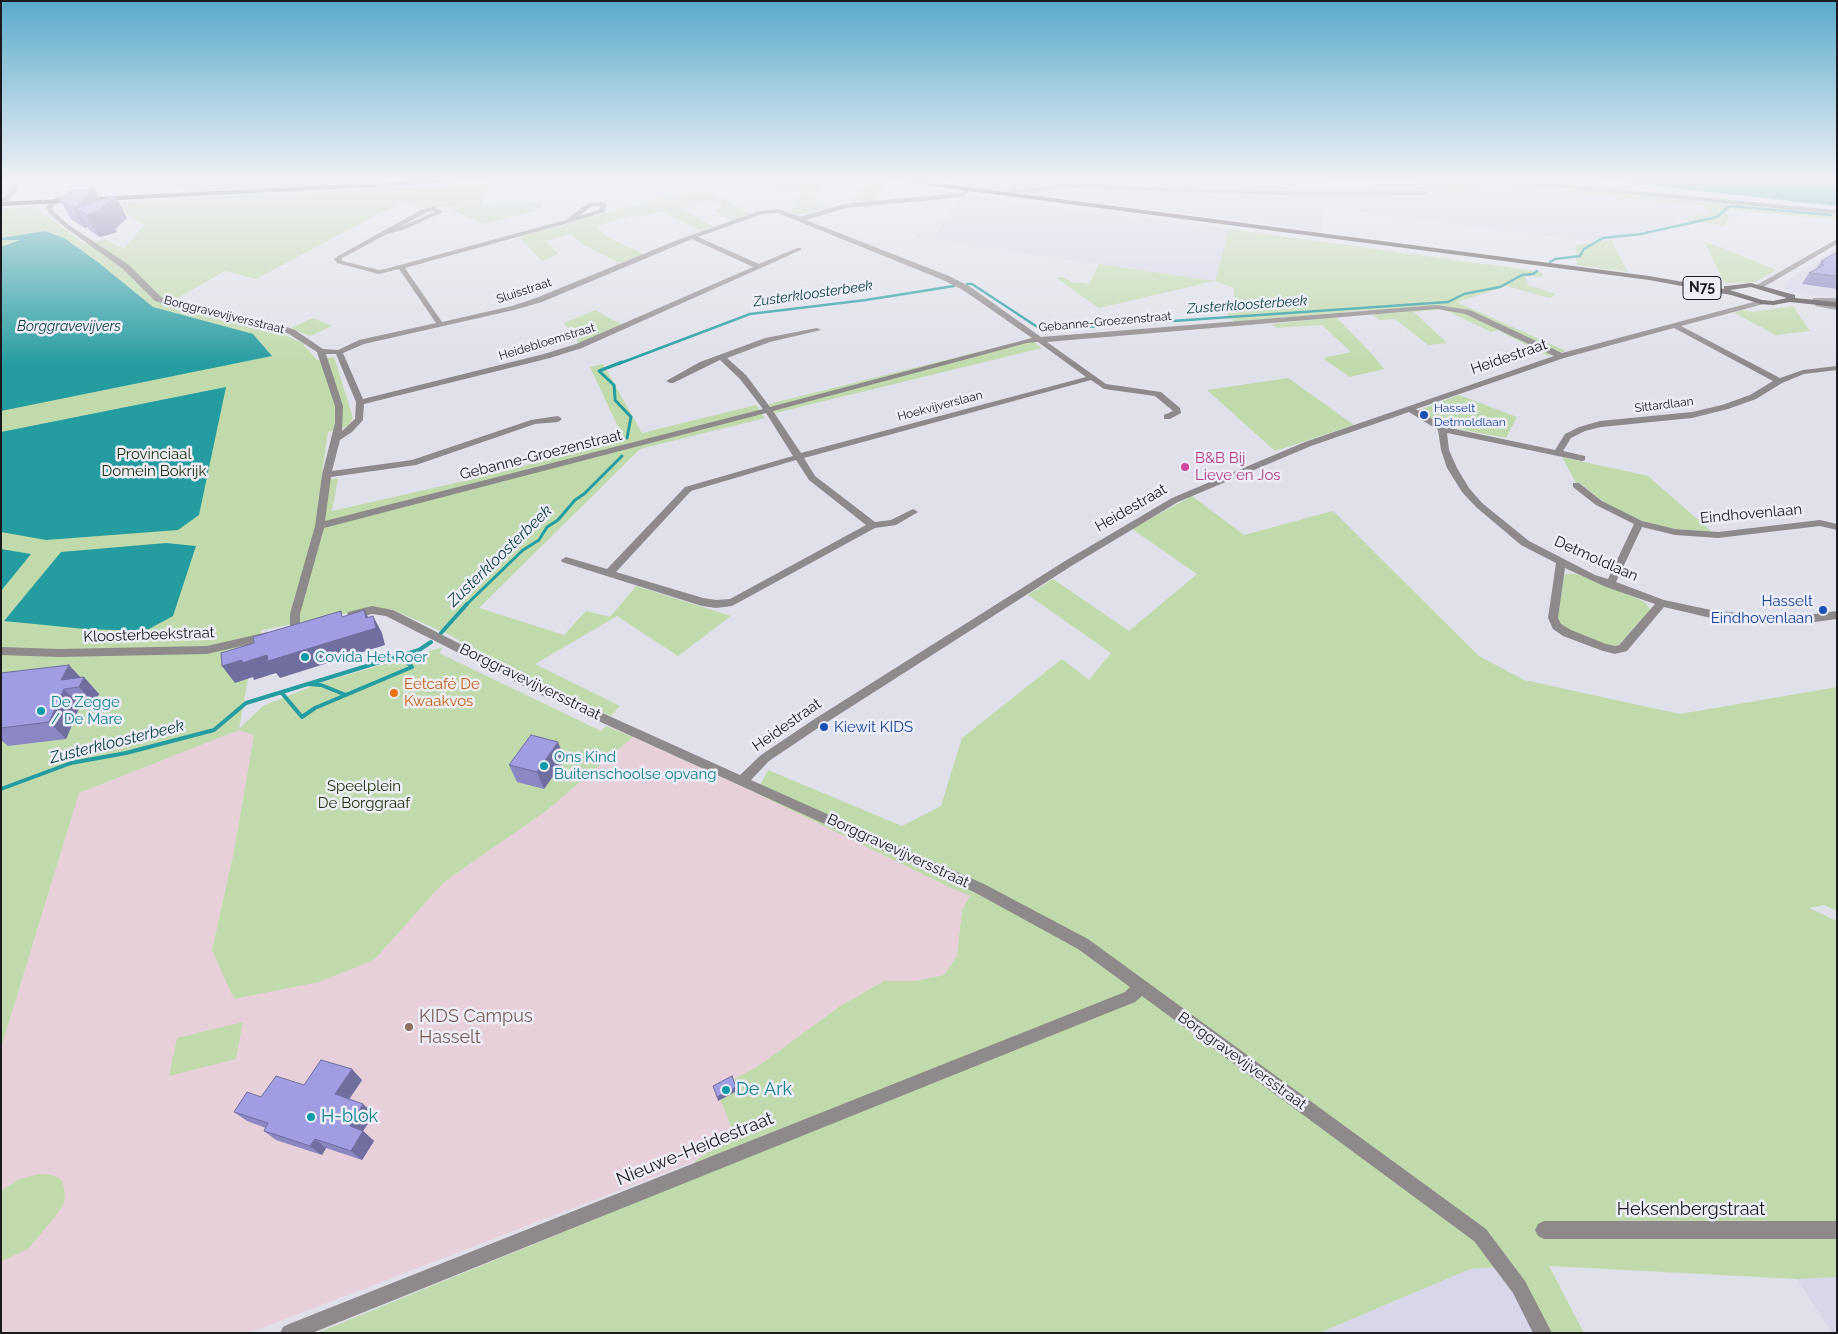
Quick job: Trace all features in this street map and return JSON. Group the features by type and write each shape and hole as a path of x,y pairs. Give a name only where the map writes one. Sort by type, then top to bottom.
{"main road":[{"name":"N75","path":"1367,241 1663,280 1741,293 1761,302 1773,303 1776,295"},
{"name":"N75","path":"1741,293 1745,285 1759,286 1776,295 1837,306"}],"street":[{"name":"Borggravevijversstraat","path":"89,241 126,267 158,299 177,305 276,326 292,332 320,351"},
{"path":"370,241 338,260 339,262 378,272 497,241"},
{"name":"Sluisstraat","path":"339,352 362,342 514,308 539,300 680,241"},
{"path":"704,241 758,266"},
{"name":"Sluisstraat","path":"856,241 966,288 1040,340"},
{"path":"1759,286 1837,241"},
{"name":"Heidebloemstraat","path":"360,402 547,356 579,346 799,249"},
{"path":"401,267 440,324"},
{"path":"1776,295 1772,287 1778,282 1780,275"},
{"name":"Heidestraat","path":"1723,311 1741,293"},
{"path":"1817,302 1837,300"},
{"name":"Heidestraat","path":"743,780 765,758 824,718 1069,563 1175,500 1308,444 1561,356 1761,302"},
{"name":"Gebanne-Groezenstraat","path":"320,526 1040,340 1437,307 1466,312 1561,356"},
{"path":"1674,325 1779,381"},
{"path":"670,381 703,364 723,359 768,340 817,330"},
{"path":"1040,340 1090,378 1111,388 1158,394 1177,410 1177,413 1167,417"},
{"path":"320,526 327,475 337,438 338,406 320,351 339,352 360,402 359,420 337,438"},
{"path":"723,359 743,377 768,410 812,478 873,525"},
{"name":"Sittardlaan","path":"1558,453 1568,436 1582,429 1600,424 1692,415 1725,407 1754,397 1779,381 1803,372 1837,368"},
{"name":"Hoekvijverslaan","path":"609,573 688,489 798,457 1090,378"},
{"path":"1410,409 1442,429 1582,458"},
{"path":"327,475 413,463 534,422 558,419"},
{"name":"Detmoldlaan","path":"1442,429 1445,450 1452,468 1465,490 1502,525 1525,542 1561,563 1610,585 1662,603 1711,614 1765,620 1807,619 1837,615"},
{"name":"Eindhovenlaan","path":"1576,485 1599,503 1639,523 1675,532 1718,536 1820,523 1837,526"},
{"path":"1574,496 1585,493"},
{"path":"566,560 702,602 716,604 732,602 873,525 893,523 913,512"},
{"path":"1610,585 1639,523"},
{"name":"Kloosterbeekstraat","path":"1,651 59,653 208,650 290,630 320,526"},
{"path":"1561,563 1553,618 1556,626 1567,633 1594,644 1615,650 1623,648 1662,603"},
{"name":"Borggravevijversstraat","path":"342,617 372,610 388,613 544,690 979,888 1083,944 1480,1235 1519,1287 1543,1333"},
{"name":"Nieuwe-Heidestraat","path":"289,1333 1130,997 1141,987"},
{"name":"Heksenbergstraat","path":"1544,1230 1837,1230"}],"shaded area":[{"path":"944,241 1226,241 1215,281"},
{"path":"1837,247 1837,298 1791,293 1784,289 1790,279"},
{"name":"KIDS Campus Hasselt","path":"239,730 254,735 234,851 212,950 374,960 444,882 546,811 633,737 756,793 971,896 962,910 957,956 944,975 916,981 884,981 840,1006 760,1065 716,1089 734,1135 695,1161 249,1333 1,1333 1,1048 79,793"},
{"path":"1510,1266 1546,1333 1319,1333 1470,1269"},
{"path":"1837,1277 1837,1333 1832,1333 1797,1279"}],"green space":[{"path":"1,241 81,241 85,244 109,241 124,249 130,241 327,241 256,279 225,271 167,304 274,330 302,343 317,360 334,357 353,418 348,426 328,432 321,480 338,479 332,511 473,479 618,441 619,429 590,367 603,364 642,433 756,405 765,418 640,449 479,608 564,635 586,611 610,617 636,586 731,616 678,656 617,616 535,664 620,706 611,716 502,667 450,635 391,609 368,609 262,630 250,668 239,729 263,706 323,682 443,647 439,653 601,731 606,726 633,737 546,811 444,882 374,960 319,982 234,999 212,950 234,851 254,735 239,730 79,793 1,1048"},
{"path":"523,241 546,241 558,254 542,261"},
{"path":"578,241 616,241 644,254 619,263"},
{"path":"1226,241 1318,241 1542,272 1543,277 1525,276 1528,285 1556,294 1550,298 1506,286 1457,302 1566,351 1548,356 1498,330 1491,332 1443,309 1414,312 1447,343 1428,345 1395,319 1379,320 1368,310 1234,322 1225,311 1234,312 1234,288 1215,281"},
{"path":"1612,241 1628,272 1577,265 1576,245"},
{"path":"1704,241 1776,270 1755,282 1724,283"},
{"path":"1099,264 1215,281 1099,308 1056,278 1064,277 1071,282 1089,284"},
{"path":"1793,306 1810,331 1776,335 1734,313 1741,310 1753,312"},
{"path":"595,310 622,325 579,343 564,323"},
{"path":"1336,317 1384,369 1350,377 1323,358 1351,352 1322,325 1276,328 1272,324"},
{"path":"313,318 332,326 310,336 291,328"},
{"path":"1030,339 1042,348 775,413 769,404"},
{"path":"1288,378 1354,425 1275,451 1207,390"},
{"path":"1459,395 1517,417 1506,438 1442,426 1419,410"},
{"path":"1562,457 1648,476 1712,532 1668,528 1624,513 1604,502 1580,483 1576,483"},
{"path":"1192,496 1244,535 1333,511 1479,656 1524,680 1680,714 1837,687 1837,911 1824,905 1809,908 1837,921 1837,1277 1797,1279 1549,1266 1584,1333 1546,1333 1510,1266 1470,1269 1319,1333 317,1333 698,1177 695,1161 734,1134 716,1089 760,1065 840,1006 884,981 916,981 944,975 957,956 962,910 970,896 756,793 768,770 902,826 941,806 962,738 1062,659 1089,680 1111,653 1028,595 1053,579 1129,631 1197,574 1132,529"},
{"path":"1577,574 1636,598 1645,602 1650,610 1619,644 1613,647 1567,630 1557,622 1564,575"},
{"path":"243,1022 236,1059 169,1076 177,1038"},
{"path":"39,1174 51,1175 63,1182 65,1197 63,1205 29,1248 1,1262 1,1191 17,1180"}],"water":[{"name":"Borggravevijvers","path":"17,241 69,241 99,263 153,307 253,334 272,356 1,411 1,247"},
{"path":"226,387 199,515 178,530 46,540 1,532 1,432"},
{"path":"166,543 196,546 173,616 145,631 85,629 4,621 61,552"},
{"path":"1,549 31,554 1,591"}],"building":[{"path":"1837,252 1837,276 1809,273 1824,265 1821,264 1824,262 1821,261"},
{"path":"364,610 366,618 373,616 376,628 268,661 267,655 242,663 242,660 222,666 221,653 254,643 253,637 341,611 342,617"},
{"path":"69,665 61,680 84,677 79,687 64,689 49,722 1,728 1,673"},
{"path":"531,735 558,742 537,772 509,765"},
{"name":"H-blok","path":"321,1060 352,1069 335,1094 363,1104 350,1126 363,1131 351,1151 315,1139 310,1146 264,1131 268,1123 234,1112 247,1092 261,1097 276,1076 304,1085"},
{"name":"De Ark","path":"732,1076 736,1087 717,1097 713,1086"}],"waterway":[{"name":"Zusterkloosterbeek","path":"1550,262 1555,259 1580,256 1584,249 1597,241"},
{"name":"Zusterkloosterbeek","path":"967,284 972,284 1042,330 1448,302 1464,294 1500,287 1522,275 1533,274 1537,271"},
{"name":"Zusterkloosterbeek","path":"618,364 750,314 866,300 954,286"},
{"name":"Zusterkloosterbeek","path":"615,398 614,385 599,371 622,362"},
{"name":"Zusterkloosterbeek","path":"615,400 631,417 627,438"},
{"name":"Zusterkloosterbeek","path":"467,604 523,550 539,540 547,527 558,520 575,500 584,494 622,456"},
{"name":"Zusterkloosterbeek","path":"441,633 467,604"},
{"name":"Zusterkloosterbeek","path":"402,655 419,650 431,642"},
{"name":"Zusterkloosterbeek","path":"308,684 402,655"},
{"path":"346,695 412,667 402,655"},
{"name":"Zusterkloosterbeek","path":"281,692 308,684"},
{"path":"308,684 321,685 346,695"},
{"name":"Zusterkloosterbeek","path":"1,789 71,763 126,753 214,730 246,703 281,692"},
{"path":"281,692 302,717 315,708 346,695"}],"place":[{"name":"Hasselt Detmoldlaan","path":"1424,415"},
{"name":"B&B Bij Lieve en Jos","path":"1185,467"},
{"name":"Hasselt Eindhovenlaan","path":"1823,610"},
{"name":"Covida Het Roer","path":"305,657"},
{"name":"Eetcafé De Kwaakvos","path":"394,693"},
{"name":"De Zegge / De Mare","path":"41,711"},
{"name":"Kiewit KIDS","path":"824,727"},
{"name":"Ons Kind Buitenschoolse opvang","path":"544,766"},
{"name":"KIDS Campus Hasselt","path":"409,1027"},
{"name":"De Ark","path":"726,1090"},
{"name":"H-blok","path":"311,1117"}],"park label":[{"name":"Provinciaal Domein Bokrijk","path":"154,462"},
{"name":"Speelplein De Borggraaf","path":"364,794"}]}
